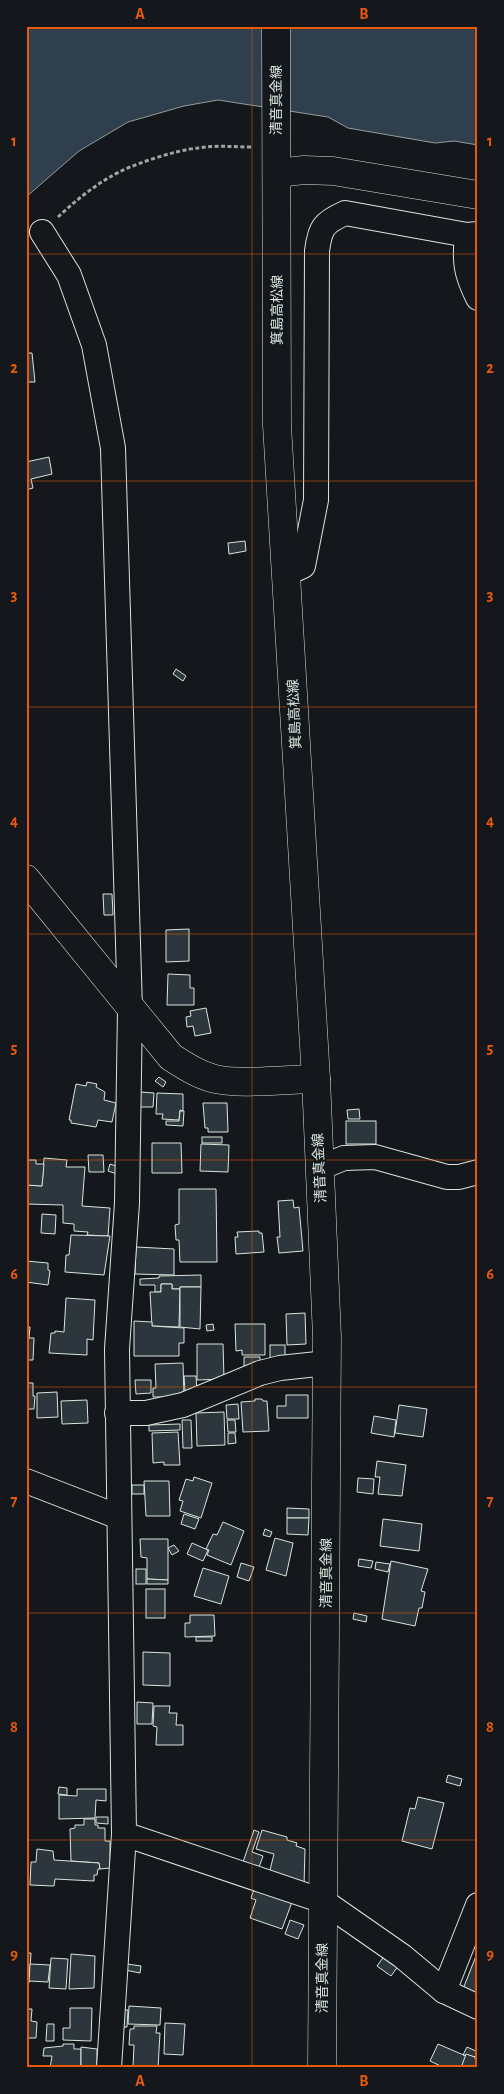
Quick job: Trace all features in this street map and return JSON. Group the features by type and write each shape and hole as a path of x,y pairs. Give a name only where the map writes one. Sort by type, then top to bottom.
{"main road":[{"name":"清音真金線","path":"276,26 276,174"},
{"path":"276,174 304,170 332,171 478,195"},
{"name":"箕島高松線","path":"276,174 277,425 316,1079"},
{"path":"26,879 171,1057 195,1072 216,1080 316,1079"},
{"name":"清音真金線","path":"316,1079 327,1363 322,2068"}],"street":[{"path":"286,574 302,566 316,500 317,252 319,234 327,221 345,213 472,235 465,262 468,280 478,298"},
{"path":"42,232 70,275 94,344 113,448 130,1009 127,1203 117,1350 124,1834 109,2068"},
{"path":"319,1168 344,1158 374,1157 448,1177 459,1177 478,1172"},
{"path":"117,1413 146,1413 183,1405 260,1373 280,1368 327,1363"},
{"path":"26,1481 119,1517"},
{"path":"124,1834 323,1901 402,1956 444,1991 478,2007"},
{"path":"444,1991 478,1905"}],"path":[{"path":"42,232 90,189 112,175 170,154 197,148 276,141"}],"water":[{"path":"26,26 478,26 478,145 454,141 435,143 348,128 328,117 218,100 184,106 128,122 79,151 26,197"}],"building":[{"path":"26,353 32,353 35,382 26,382"},
{"path":"49,457 52,474 31,479 33,488 26,490 26,462"},
{"path":"245,541 246,551 229,554 228,543"},
{"path":"176,669 186,676 183,681 173,674"},
{"path":"103,894 112,894 113,915 104,915"},
{"path":"189,929 189,961 166,962 166,930"},
{"path":"168,974 190,975 190,988 194,988 194,1005 167,1005"},
{"path":"206,1008 211,1033 195,1036 193,1026 187,1027 186,1017 191,1016 190,1011"},
{"path":"159,1077 166,1082 163,1087 155,1081"},
{"path":"87,1082 97,1084 96,1087 105,1092 104,1100 116,1103 112,1122 98,1120 96,1127 71,1123 71,1120 69,1120 76,1084 86,1086"},
{"path":"140,1092 154,1093 153,1107 139,1107"},
{"path":"157,1093 183,1094 183,1111 180,1110 179,1120 162,1119 163,1114 156,1114"},
{"path":"203,1103 227,1103 228,1132 208,1132 208,1128 205,1128"},
{"path":"359,1109 360,1119 348,1119 347,1110"},
{"path":"180,1111 184,1111 183,1126 166,1125 166,1121 179,1121"},
{"path":"346,1121 376,1121 376,1144 346,1144"},
{"path":"202,1137 222,1137 222,1143 202,1143"},
{"path":"152,1143 181,1143 182,1173 152,1173"},
{"path":"201,1144 229,1145 228,1172 200,1171"},
{"path":"88,1155 103,1155 104,1172 89,1172"},
{"path":"44,1158 67,1160 66,1167 85,1167 82,1206 110,1208 108,1236 87,1235 88,1232 74,1231 74,1224 63,1223 63,1205 26,1204 26,1185 42,1186"},
{"path":"26,1160 36,1160 36,1164 44,1164 42,1186 26,1185"},
{"path":"110,1164 119,1167 117,1174 108,1171"},
{"path":"179,1189 216,1189 217,1262 180,1262 179,1240 176,1240 175,1225 179,1224"},
{"path":"293,1200 294,1208 299,1207 303,1251 279,1253 277,1237 280,1237 278,1201"},
{"path":"42,1214 56,1215 55,1234 41,1233"},
{"path":"259,1231 259,1233 262,1233 264,1252 236,1254 235,1237 238,1237 237,1232"},
{"path":"71,1235 110,1236 104,1275 65,1272 66,1255 69,1255"},
{"path":"136,1247 174,1249 174,1275 135,1274"},
{"path":"26,1261 48,1263 48,1270 50,1271 48,1285 26,1282"},
{"path":"201,1275 201,1287 172,1289 172,1284 161,1284 161,1292 155,1292 155,1285 140,1285 140,1279 159,1278 159,1276"},
{"path":"161,1284 172,1284 172,1289 180,1289 179,1327 152,1326 150,1292 161,1292"},
{"path":"180,1287 201,1287 200,1329 180,1327"},
{"path":"66,1298 95,1300 93,1340 87,1339 87,1355 49,1353 51,1333 55,1333 55,1331 64,1332"},
{"path":"305,1313 306,1344 287,1345 286,1314"},
{"path":"134,1321 152,1322 152,1326 184,1328 184,1343 179,1343 179,1356 134,1356"},
{"path":"213,1324 214,1330 207,1331 206,1325"},
{"path":"235,1324 265,1324 265,1355 242,1355 242,1350 236,1351"},
{"path":"26,1327 30,1327 29,1338 34,1338 33,1360 26,1360"},
{"path":"197,1344 223,1344 224,1379 197,1380"},
{"path":"270,1345 285,1345 285,1359 270,1359"},
{"path":"244,1357 260,1357 260,1365 244,1367"},
{"path":"183,1363 184,1397 153,1397 153,1388 156,1388 155,1364"},
{"path":"184,1376 196,1376 197,1391 185,1391"},
{"path":"135,1380 151,1380 151,1393 136,1394"},
{"path":"26,1383 33,1383 34,1409 26,1409"},
{"path":"57,1392 58,1417 37,1418 37,1393"},
{"path":"286,1395 308,1395 308,1418 277,1418 277,1406 286,1406"},
{"path":"255,1399 267,1401 269,1431 243,1432 241,1402 255,1401"},
{"path":"87,1400 88,1423 62,1424 61,1401"},
{"path":"238,1404 239,1419 227,1419 226,1405"},
{"path":"399,1405 427,1409 423,1437 395,1433"},
{"path":"224,1412 225,1445 197,1446 196,1413"},
{"path":"374,1416 396,1420 394,1437 371,1433"},
{"path":"182,1420 191,1420 192,1448 183,1448"},
{"path":"227,1420 235,1420 236,1432 228,1432"},
{"path":"180,1424 180,1430 149,1431 149,1425"},
{"path":"178,1432 180,1465 164,1465 164,1462 153,1463 152,1433"},
{"path":"228,1433 235,1433 236,1443 228,1444"},
{"path":"377,1461 406,1465 402,1496 378,1494 380,1477 375,1477"},
{"path":"194,1477 212,1483 201,1518 180,1511 183,1501 179,1500 186,1479 193,1481"},
{"path":"358,1478 374,1479 373,1494 357,1492"},
{"path":"144,1481 169,1481 170,1516 146,1516"},
{"path":"132,1485 144,1485 144,1494 132,1494"},
{"path":"287,1508 309,1509 309,1518 287,1518"},
{"path":"184,1514 199,1519 195,1529 181,1524"},
{"path":"287,1518 309,1518 308,1535 287,1534"},
{"path":"383,1519 422,1524 419,1551 380,1546"},
{"path":"223,1522 244,1531 231,1565 207,1555 209,1550 206,1549 213,1534 217,1535"},
{"path":"265,1529 272,1532 270,1537 263,1535"},
{"path":"275,1538 293,1543 286,1576 266,1570"},
{"path":"140,1539 168,1539 168,1580 147,1579 147,1558 141,1557"},
{"path":"192,1543 208,1550 203,1561 187,1554"},
{"path":"174,1545 179,1551 172,1555 168,1548"},
{"path":"359,1559 373,1561 371,1568 358,1566"},
{"path":"391,1561 428,1569 421,1591 425,1592 422,1608 419,1608 415,1626 382,1619"},
{"path":"376,1562 390,1564 388,1572 375,1569"},
{"path":"241,1563 254,1567 249,1581 237,1577"},
{"path":"203,1568 229,1576 221,1604 194,1596"},
{"path":"136,1569 146,1569 146,1584 136,1584"},
{"path":"147,1579 168,1580 168,1584 147,1584"},
{"path":"146,1589 165,1589 165,1618 146,1618"},
{"path":"354,1613 367,1616 366,1622 353,1619"},
{"path":"190,1615 214,1615 215,1636 185,1637 185,1623 190,1623"},
{"path":"196,1637 212,1637 212,1641 196,1641"},
{"path":"143,1652 170,1653 170,1686 143,1685"},
{"path":"137,1702 153,1703 152,1724 137,1724"},
{"path":"154,1706 170,1706 169,1713 177,1713 176,1725 183,1725 183,1745 156,1745 157,1727 153,1726"},
{"path":"448,1775 462,1779 460,1786 446,1782"},
{"path":"59,1787 67,1788 67,1795 58,1794"},
{"path":"77,1789 106,1789 106,1801 96,1800 95,1818 59,1819 59,1795 77,1796"},
{"path":"418,1797 444,1803 432,1849 402,1841 410,1808 415,1809"},
{"path":"96,1817 108,1817 108,1824 96,1823"},
{"path":"84,1819 95,1819 95,1825 98,1825 98,1828 105,1828 105,1841 110,1841 110,1868 100,1869 99,1863 71,1861 70,1829 75,1828 75,1825 84,1825"},
{"path":"254,1830 259,1832 252,1852 263,1856 258,1870 242,1865"},
{"path":"262,1830 287,1837 287,1840 297,1843 296,1846 305,1849 304,1886 269,1874 274,1854 256,1849"},
{"path":"37,1849 53,1851 54,1860 99,1863 100,1869 98,1869 97,1875 94,1875 94,1881 55,1879 54,1886 30,1885 31,1862 36,1862"},
{"path":"254,1889 292,1902 282,1929 250,1918 256,1900 251,1898"},
{"path":"290,1920 304,1925 298,1939 285,1934"},
{"path":"478,1951 478,2001 461,1994"},
{"path":"26,1953 31,1953 29,1983 26,1983"},
{"path":"71,1954 95,1956 94,1988 69,1989"},
{"path":"385,1955 399,1965 391,1976 377,1966"},
{"path":"51,1958 68,1959 66,1989 49,1988"},
{"path":"30,1964 50,1965 48,1982 29,1981"},
{"path":"127,1964 141,1966 140,1973 125,1970"},
{"path":"26,2005 28,2009 32,2009 31,2021 37,2022 36,2038 26,2038"},
{"path":"129,2006 161,2008 160,2025 128,2024"},
{"path":"70,2008 92,2008 91,2041 63,2040 63,2028 70,2028"},
{"path":"120,2010 128,2010 127,2027 120,2027"},
{"path":"165,2023 185,2024 183,2055 164,2054"},
{"path":"47,2024 54,2024 54,2041 46,2041"},
{"path":"134,2026 157,2026 156,2033 160,2033 158,2068 133,2068 134,2045 129,2045 130,2029 134,2029"},
{"path":"63,2044 74,2044 74,2049 81,2049 81,2068 50,2068 52,2056 43,2056 44,2048 63,2046"},
{"path":"438,2044 466,2056 461,2068 445,2068 430,2061"},
{"path":"81,2047 97,2049 97,2068 81,2068"},
{"path":"467,2047 478,2052 475,2057 463,2055"},
{"path":"466,2054 478,2060 478,2068 461,2068"}]}
